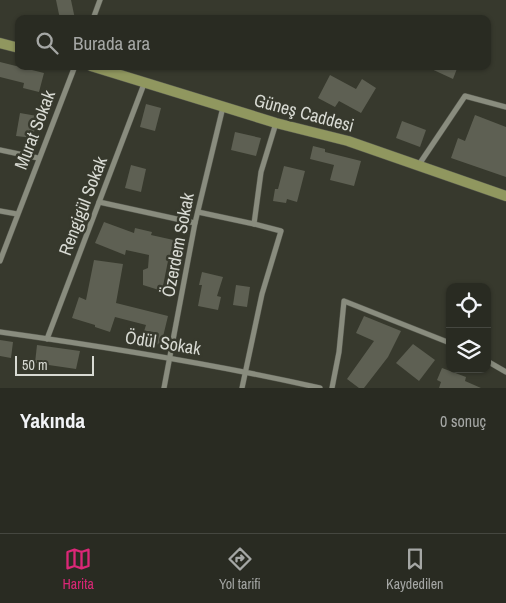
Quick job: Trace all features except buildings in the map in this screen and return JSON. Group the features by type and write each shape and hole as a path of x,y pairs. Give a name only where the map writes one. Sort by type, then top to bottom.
{"main road":[{"path":"0,43 15,47"},
{"name":"Güneş Caddesi","path":"103,70 276,123 348,141 506,196"}],"street":[{"path":"94,15 100,0"},
{"name":"Murat Sokak","path":"0,261 73,70"},
{"name":"Rengigül Sokak","path":"47,338 144,84"},
{"path":"417,166 466,96 506,107"},
{"name":"Özerdem Sokak","path":"164,388 195,223 223,107"},
{"path":"254,224 260,172 276,123"},
{"path":"0,150 38,158"},
{"path":"99,202 195,223"},
{"path":"0,211 17,214"},
{"path":"198,212 282,231 262,294 242,388"},
{"path":"332,388 339,352 344,301 446,341"},
{"name":"Ödül Sokak","path":"0,332 171,357 246,371 320,388"},
{"path":"491,363 506,372"}]}
